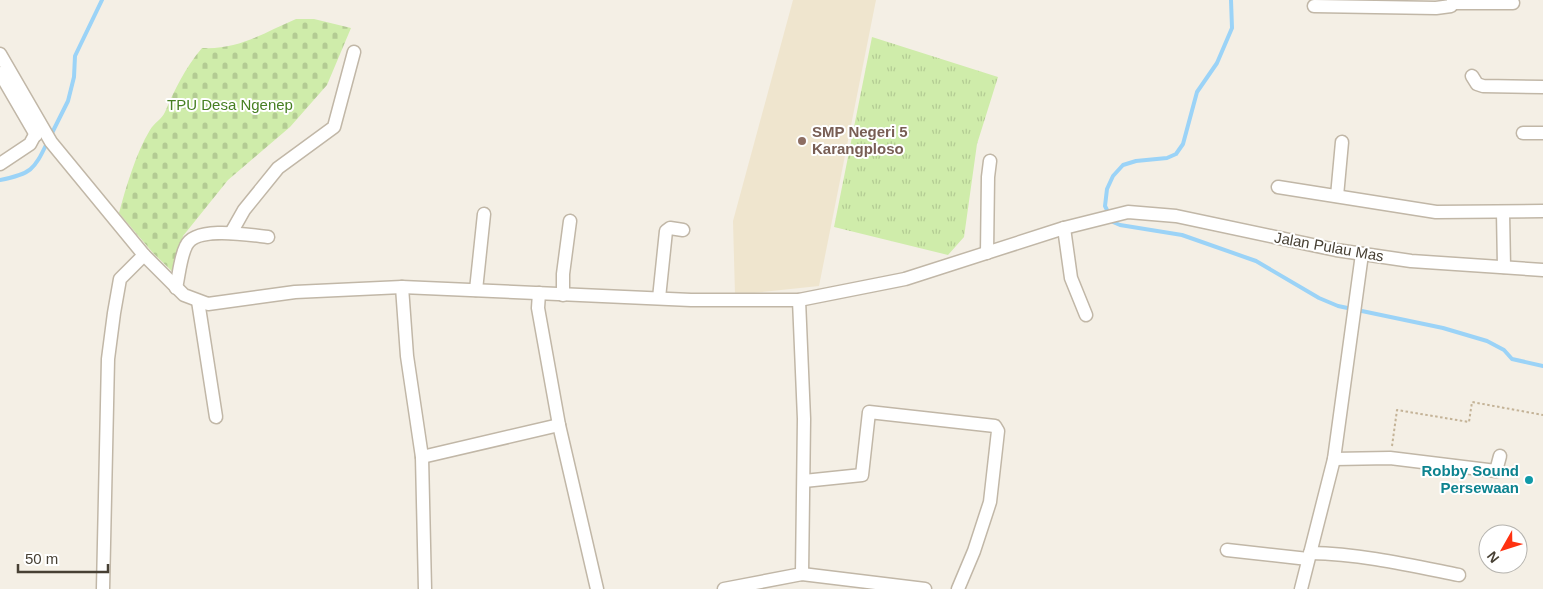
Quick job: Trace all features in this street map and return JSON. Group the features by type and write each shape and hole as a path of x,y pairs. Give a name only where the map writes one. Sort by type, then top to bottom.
{"street":[{"path":"1314,6 1436,8 1450,6 1453,2 1514,3"},
{"path":"231,233 244,210 278,168 334,127 354,52"},
{"path":"0,54 43,133"},
{"path":"0,73 43,133 144,255 184,295 198,301 216,417"},
{"path":"1472,76 1483,86 1543,87"},
{"path":"1,162 30,144 43,133"},
{"path":"1524,133 1543,133"},
{"path":"1337,196 1342,142"},
{"path":"987,253 990,161"},
{"path":"1278,187 1436,212 1543,211"},
{"name":"Jalan Pulau Mas","path":"198,301 216,305 294,292 402,287 563,295 799,300 905,280 1093,219 1118,214 1145,212 1176,216 1362,254 1411,261 1543,270"},
{"path":"1503,212 1504,266"},
{"path":"476,290 484,214"},
{"path":"563,295 563,274 570,221"},
{"path":"659,298 666,231 670,228 683,230"},
{"path":"1064,228 1071,278 1086,315"},
{"path":"176,288 188,243 194,237 231,233 268,236"},
{"path":"1301,589 1334,459 1362,254"},
{"path":"103,589 108,359 120,280 144,255"},
{"path":"402,287 407,356 422,457 425,589"},
{"path":"539,293 538,308 559,425 597,589"},
{"path":"799,300 804,481 802,574"},
{"path":"804,481 862,475 869,412 995,426 998,431 990,502 974,552 958,589"},
{"path":"422,457 559,425"},
{"path":"1334,459 1390,458 1496,471 1500,456"},
{"path":"1227,550 1309,556 1346,554 1459,575"},
{"path":"724,589 802,574 828,583 925,589"}],"path":[{"path":"1390,458 1397,410 1470,422 1472,402 1543,415"}],"shaded area":[{"name":"SMP Negeri 5 Karangploso","path":"793,0 876,0 819,286 735,295 733,221"}],"green space":[{"name":"TPU Desa Ngenep","path":"296,19 314,19 351,28 327,85 290,127 228,180 183,236 176,275 153,253 119,213 140,149 152,128 164,114 185,71 202,48 228,46 250,40"},
{"path":"872,37 998,77 977,144 964,237 948,255 834,227"}],"waterway":[{"path":"50,137 68,101 74,77 75,56 102,0"},
{"path":"1231,0 1232,28 1217,63 1197,92 1183,144 1176,154 1167,158 1136,161 1123,165 1113,176 1107,189 1105,206 1113,222 1120,225 1182,235 1256,261 1319,298 1338,306 1443,328 1487,341 1504,350 1512,359 1543,366"},
{"path":"0,180 25,173 35,165 47,143"}],"place":[{"name":"SMP Negeri 5 Karangploso","path":"802,141"},
{"name":"Robby Sound Persewaan","path":"1529,480"}]}
